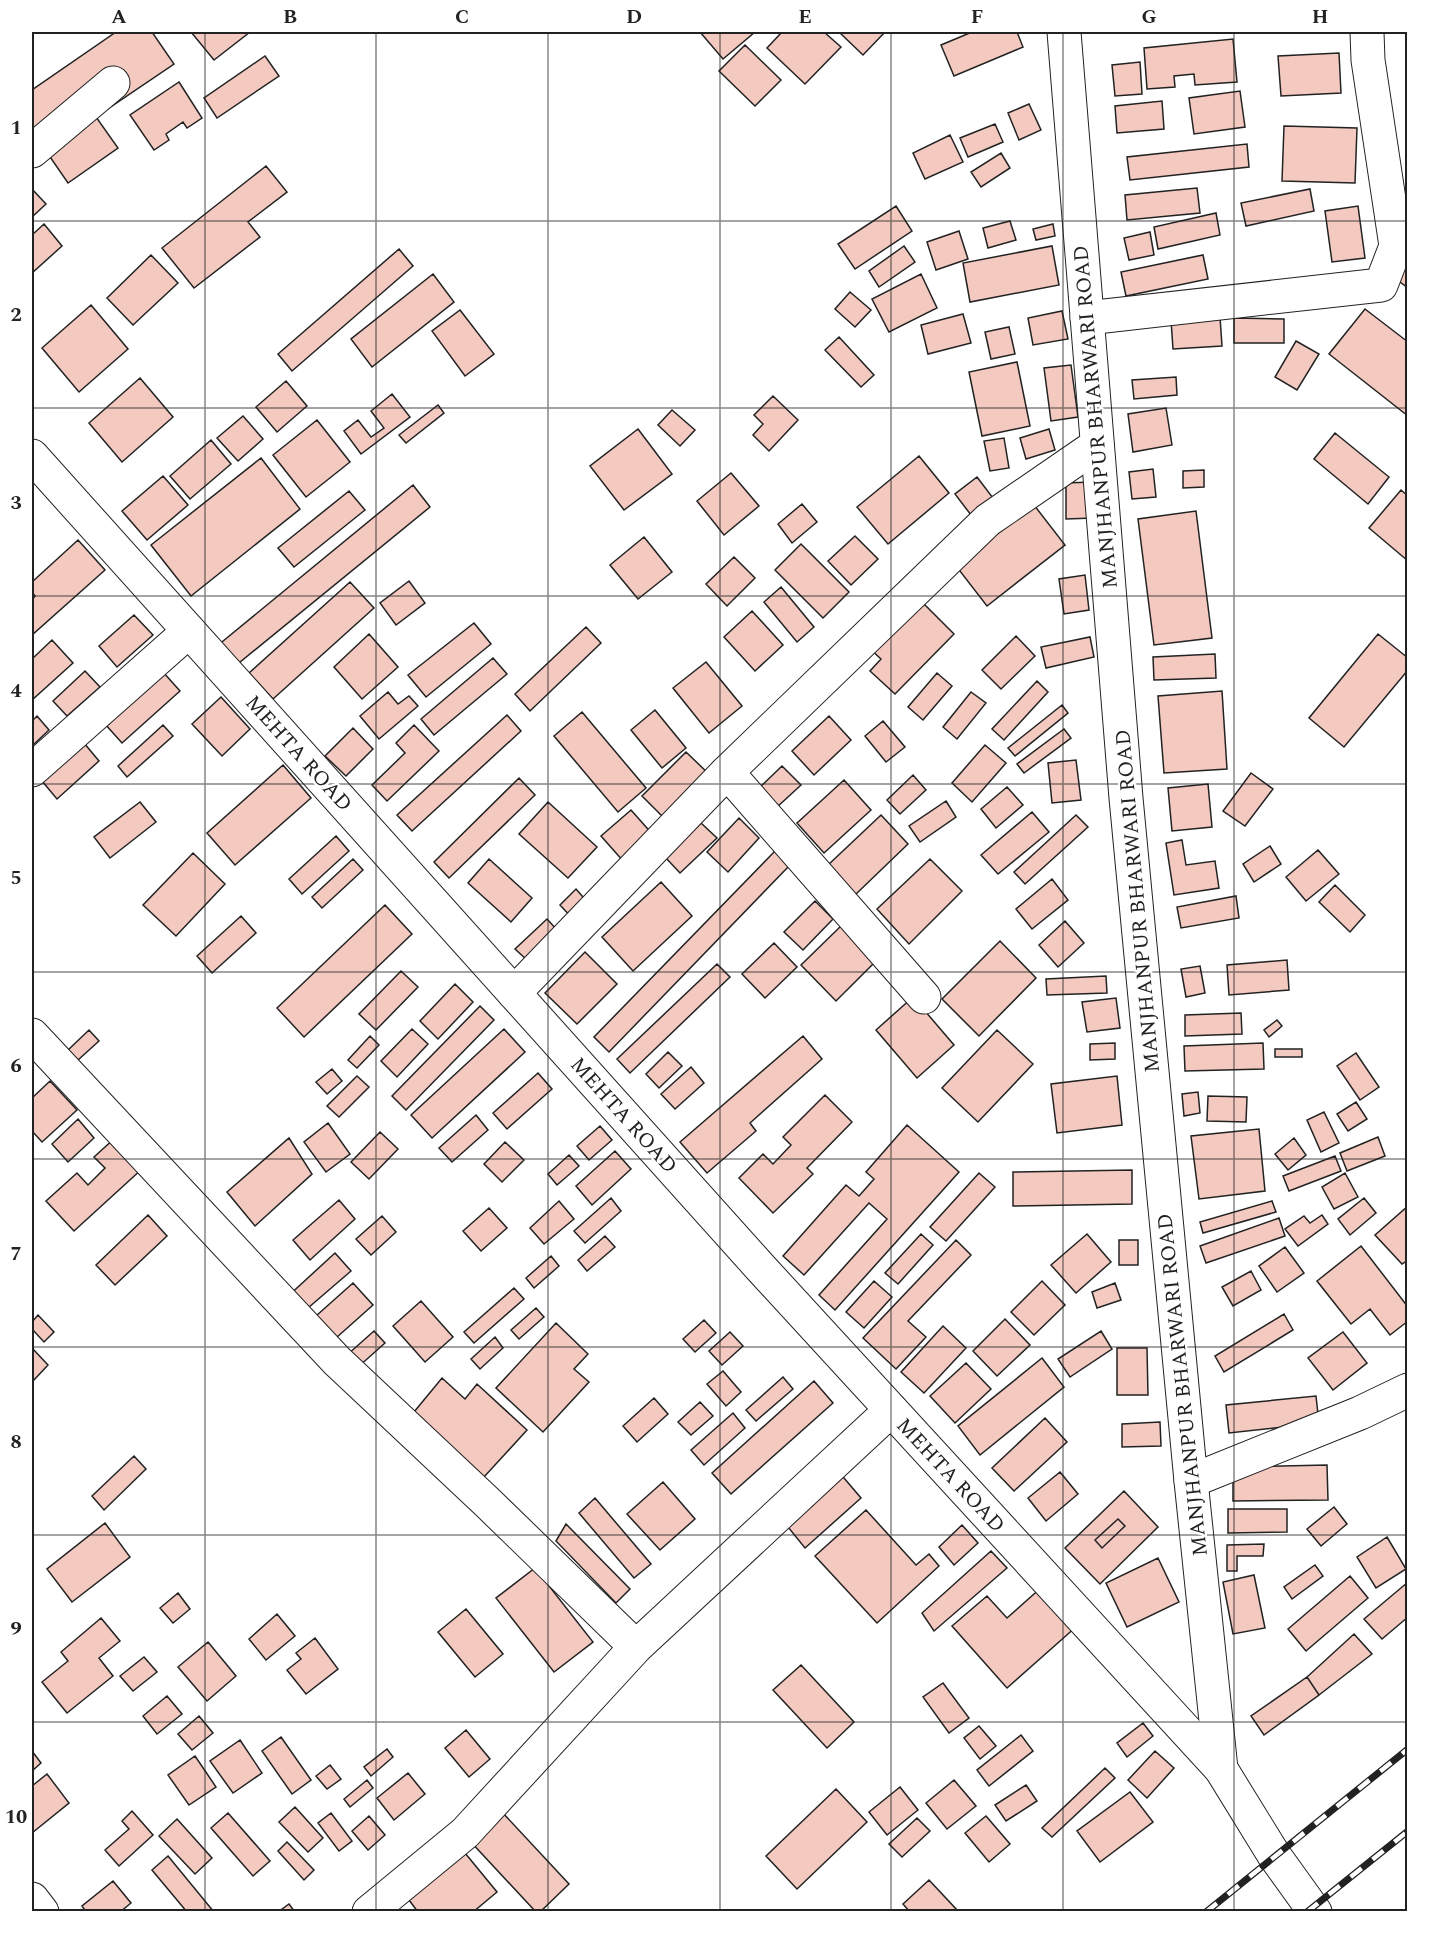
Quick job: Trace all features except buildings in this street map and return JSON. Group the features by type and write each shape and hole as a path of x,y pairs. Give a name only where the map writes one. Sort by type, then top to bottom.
{"street":[{"name":"MANJHANPUR BHARWARI ROAD","path":"1064,32 1127,810 1221,1769"},
{"path":"1087,318 1381,285 1396,246 1368,60 1367,32"},
{"path":"32,151 112,83"},
{"path":"514,993 727,772 988,520 1097,445"},
{"name":"MEHTA ROAD","path":"32,456 891,1410 1221,1769"},
{"path":"32,770 189,631"},
{"path":"727,772 924,997"},
{"path":"32,1035 337,1361 636,1647"},
{"path":"1191,1481 1360,1413 1407,1390"},
{"path":"369,1911 465,1833 636,1647 891,1410"},
{"path":"1221,1769 1274,1856 1315,1911"},
{"path":"32,1899 42,1911"}],"railway":[{"path":"1206,1912 1408,1749"},
{"path":"1307,1912 1408,1831"}]}
